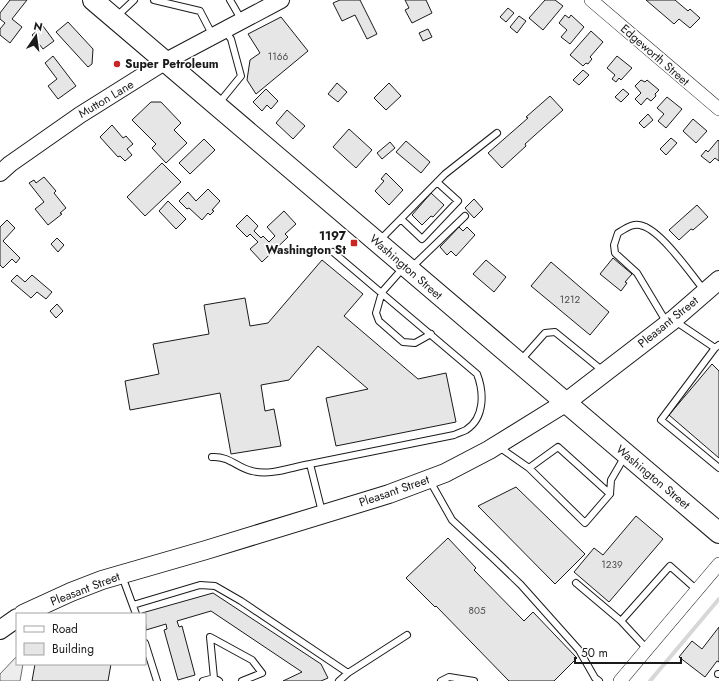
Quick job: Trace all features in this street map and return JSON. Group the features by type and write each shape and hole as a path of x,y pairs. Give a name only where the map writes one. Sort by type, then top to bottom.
{"main road":[{"name":"Washington Street","path":"93,0 719,533"},
{"name":"Pleasant Street","path":"25,613 71,592 121,575 389,494 445,473 497,446 565,403 671,322 719,280"},
{"path":"0,630 16,619"}],"street":[{"name":"Edgeworth Street","path":"591,0 719,109"},
{"name":"Mutton Lane","path":"0,173 10,164 80,115 166,61 278,1"},
{"path":"620,681 719,564"}],"lane":[{"path":"115,18 134,0"},
{"path":"154,0 200,11 219,33 231,39 241,76 217,105"},
{"path":"230,0 242,21"},
{"path":"378,242 445,174 497,133"},
{"path":"401,218 422,239 458,201 437,182"},
{"path":"431,334 415,343 403,342 393,334 378,321 376,313 382,292 465,216"},
{"path":"706,291 658,234 643,225 632,225 618,233 614,245 615,253 637,273 671,322 717,346 661,420 719,468"},
{"path":"212,457 221,456 252,471 268,473 454,435 467,429 477,419 482,405 482,394 477,374 333,252"},
{"path":"518,363 545,333 555,332 605,373"},
{"path":"497,446 529,468 585,523 610,494 611,480 626,454"},
{"path":"529,468 558,448 610,494"},
{"path":"310,464 323,514"},
{"path":"429,479 452,520 521,586 579,650 595,678 599,681"},
{"path":"621,621 670,566 697,590"},
{"path":"121,575 136,613"},
{"path":"576,583 621,621 647,649"},
{"path":"133,605 200,585 215,586 241,601 348,674"},
{"path":"339,681 407,635"},
{"path":"202,681 216,680 210,637 252,660 262,673 242,681"},
{"path":"146,647 157,681"},
{"path":"441,681 449,677 474,681"}],"shaded area":[{"path":"16,657 16,665 23,665 20,681 0,681 0,674"}],"building":[{"path":"10,0 27,0 12,19 22,27 10,43 0,35 0,29 5,23 0,19 0,13"},
{"path":"340,0 360,0 377,34 367,39 355,15 342,21 333,3"},
{"path":"405,0 426,0 432,13 412,23 405,10 409,8"},
{"path":"545,0 555,0 563,6 543,30 529,18"},
{"path":"646,0 675,0 688,11 690,9 700,18 690,28 679,19 674,24"},
{"path":"508,8 514,13 506,22 500,17"},
{"path":"565,15 569,18 571,15 584,27 570,44 561,37 567,30 559,23"},
{"path":"519,16 526,21 517,33 510,27"},
{"path":"281,17 308,51 256,94 247,80 250,60 260,53 248,34"},
{"path":"68,22 93,49 92,64 88,67 56,32"},
{"path":"43,26 54,41 43,49 32,35"},
{"path":"428,29 432,37 423,41 419,33"},
{"path":"591,31 603,42 590,57 592,59 588,64 586,63 583,66 570,55"},
{"path":"53,56 76,86 58,99 48,86 57,79 45,63"},
{"path":"617,56 632,68 621,80 619,78 616,82 612,79 615,75 607,68"},
{"path":"583,70 589,75 579,85 573,80"},
{"path":"641,80 645,82 647,80 659,90 651,101 647,98 641,105 635,99 641,93 635,86"},
{"path":"337,83 347,92 338,102 328,94"},
{"path":"389,83 401,96 386,110 374,98"},
{"path":"266,89 278,101 271,109 267,105 262,111 253,102"},
{"path":"623,89 629,94 621,102 615,97"},
{"path":"550,96 563,110 525,144 526,146 502,168 488,153 528,118 526,117"},
{"path":"667,97 682,109 666,128 658,121 664,114 657,108"},
{"path":"151,102 161,102 181,123 174,130 187,143 166,163 152,148 156,144 132,120"},
{"path":"287,110 305,126 293,139 276,123"},
{"path":"648,114 653,120 644,128 639,123"},
{"path":"693,119 707,131 696,143 683,131"},
{"path":"112,125 123,138 126,136 133,144 127,149 132,155 125,161 120,156 118,157 100,137"},
{"path":"349,129 372,150 356,168 333,147"},
{"path":"671,138 677,143 666,155 660,149"},
{"path":"204,139 215,150 190,174 179,163"},
{"path":"718,140 719,161 715,158 710,163 701,156 706,150 708,152"},
{"path":"406,141 430,162 421,173 396,152"},
{"path":"390,142 395,148 382,159 377,153"},
{"path":"162,163 181,182 145,216 127,197"},
{"path":"386,173 403,190 389,205 375,191 384,181 381,179"},
{"path":"44,177 56,191 54,193 66,208 60,213 62,214 48,225 35,209 44,202 29,183 34,180 36,183"},
{"path":"208,189 220,201 212,210 214,211 210,215 208,213 202,220 179,201 188,192 196,201"},
{"path":"431,193 444,205 433,217 431,216 422,225 412,215"},
{"path":"474,199 483,209 474,218 465,208"},
{"path":"168,201 186,219 176,229 159,211"},
{"path":"697,205 708,217 679,240 669,230"},
{"path":"284,211 296,224 285,234 288,237 262,262 250,249 258,242 250,234 247,237 236,226 247,215 258,226 254,231 261,238 263,236 269,242 275,236 267,227"},
{"path":"7,220 15,228 3,241 20,258 16,263 12,259 3,268 0,265 0,227"},
{"path":"459,227 463,231 467,227 475,235 456,256 451,251 447,255 440,247"},
{"path":"57,238 64,245 58,252 51,244"},
{"path":"613,258 632,274 625,282 627,283 621,291 600,274"},
{"path":"322,260 363,294 344,316 418,379 446,373 456,422 336,446 326,398 368,389 318,346 289,380 261,385 265,411 274,409 281,446 231,454 220,393 130,410 125,381 159,374 153,344 209,334 204,305 245,298 250,326 268,323"},
{"path":"486,260 506,277 494,292 473,274"},
{"path":"551,262 609,312 590,335 531,286"},
{"path":"17,275 25,282 32,275 52,292 46,299 37,292 31,298 11,281"},
{"path":"57,304 63,311 56,318 50,311"},
{"path":"712,364 719,371 719,458 669,415"},
{"path":"516,487 585,554 555,584 478,506"},
{"path":"636,516 663,539 609,602 574,572 594,548 603,555"},
{"path":"448,538 476,568 474,570 524,621 533,612 577,658 554,681 509,681 436,606 435,607 406,578"},
{"path":"213,593 321,664 328,678 321,681 283,681 302,672 211,611 177,621 179,627 182,626 195,675 178,680 164,630 167,629 166,624 146,630 146,613 142,613"},
{"path":"719,627 719,662 717,661 705,677 679,657 692,641 702,649"},
{"path":"35,665 111,665 108,681 32,681"}],"waterway":[{"path":"650,681 719,599"}],"place":[{"name":"Super Petroleum","path":"117,64"},
{"name":"1197 Washington St","path":"354,243"}]}
